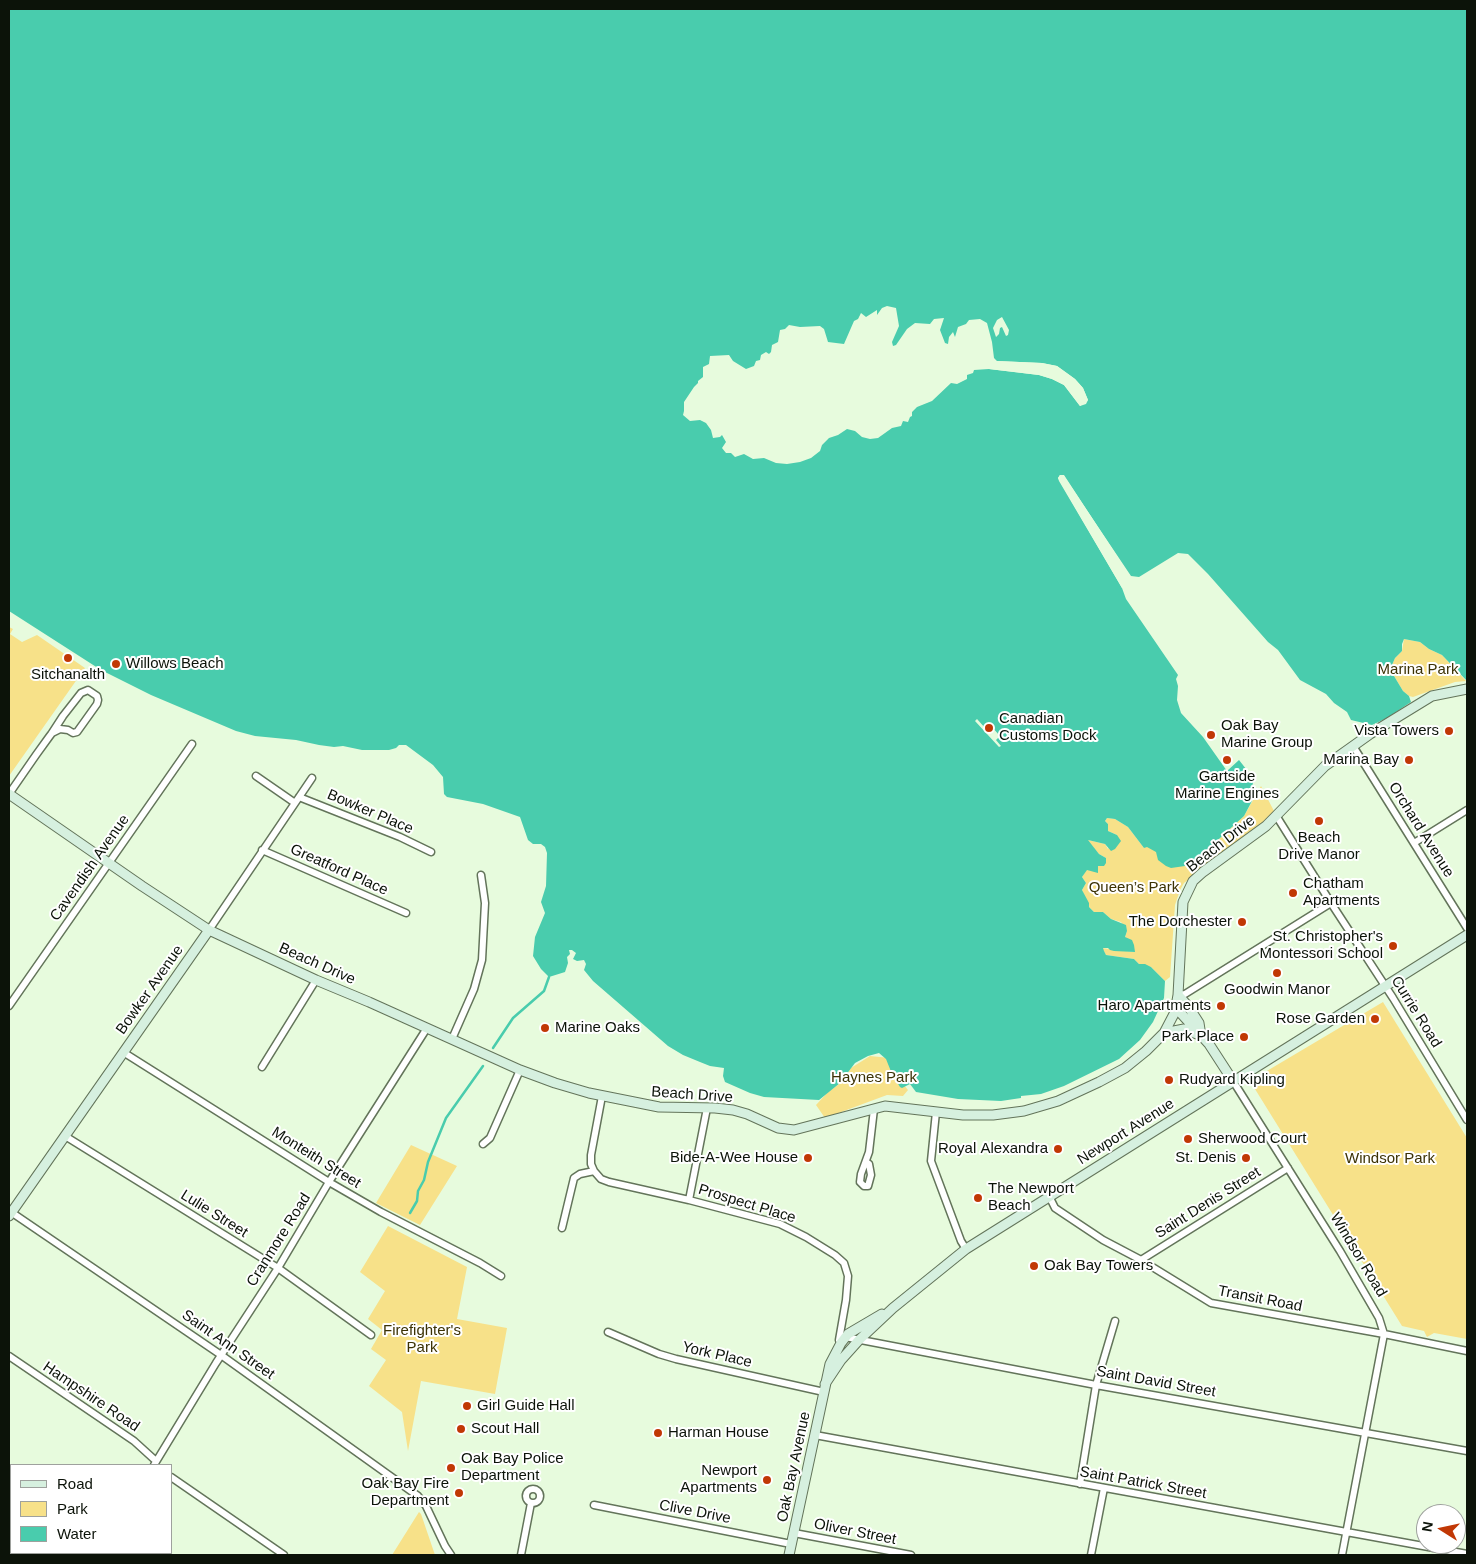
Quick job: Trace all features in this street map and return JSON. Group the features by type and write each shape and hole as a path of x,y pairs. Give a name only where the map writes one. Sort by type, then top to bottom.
{"main road":[{"name":"Beach Drive","path":"9,794 208,930 520,1070 555,1083 602,1096 660,1107 722,1108 743,1112 778,1128 794,1130 874,1109 894,1107 978,1115 1010,1113 1052,1103 1100,1082 1125,1068 1164,1033 1176,1008 1183,902 1190,886 1203,872 1278,817 1325,766 1353,746 1414,705 1432,696 1467,689"},
{"name":"Bowker Avenue","path":"10,1214 208,930"},
{"name":"Newport Avenue","path":"825,1388 840,1360 859,1340 893,1308 966,1249 1467,935"},
{"path":"1178,995 1200,1023 1202,1036"},
{"name":"Windsor Road","path":"1176,1008 1202,1036 1233,1081"},
{"path":"1164,1033 1184,1029 1191,1030 1202,1036"},
{"path":"843,1337 893,1308"},
{"name":"Oak Bay Avenue","path":"788,1555 830,1364 843,1337"}],"street":[{"path":"9,794 52,732 82,691 88,690 97,696 98,702 77,732 73,733 60,729 52,732"},
{"name":"Cavendish Avenue","path":"9,1006 192,744"},
{"name":"Orchard Avenue","path":"1353,746 1467,928"},
{"path":"256,776 295,803"},
{"name":"Bowker Avenue","path":"208,930 312,778"},
{"name":"Bowker Place","path":"299,797 392,833 431,852"},
{"path":"1414,842 1467,810"},
{"name":"Currie Road","path":"1278,817 1466,1117"},
{"name":"Greatford Place","path":"262,850 406,913"},
{"path":"452,1039 474,989 482,960 485,904 482,875"},
{"path":"1178,995 1185,994 1331,903"},
{"path":"262,1067 316,980"},
{"name":"Cranmore Road","path":"154,1464 427,1028"},
{"name":"Monteith Street","path":"123,1052 329,1182 501,1276"},
{"path":"483,1144 490,1138 520,1070"},
{"name":"Windsor Road","path":"1233,1081 1361,1286 1379,1318 1384,1334"},
{"path":"562,1228 574,1178 580,1174 594,1171 591,1164 591,1155 602,1096"},
{"path":"689,1200 707,1108"},
{"path":"866,1162 874,1109"},
{"path":"936,1112 930,1161 961,1241 966,1249"},
{"name":"Lulie Street","path":"65,1136 278,1268 371,1335"},
{"name":"Saint Denis Street","path":"1141,1260 1288,1168"},
{"name":"Prospect Place","path":"594,1171 601,1178 609,1182 689,1200 780,1224 806,1237 839,1259 846,1268 848,1276 843,1337"},
{"name":"Transit Road","path":"1049,1196 1055,1208 1103,1240 1141,1260 1211,1303 1467,1351"},
{"name":"Saint Ann Street","path":"10,1214 222,1354 418,1496 426,1506 444,1546 451,1555"},
{"path":"1080,1484 1096,1385 1115,1321"},
{"name":"York Place","path":"608,1332 658,1354 676,1359 825,1388"},
{"path":"1342,1555 1384,1334"},
{"name":"Saint David Street","path":"843,1337 1096,1385 1467,1451"},
{"name":"Hampshire Road","path":"9,1356 134,1441 154,1464"},
{"name":"Saint Patrick Street","path":"815,1435 1467,1554"},
{"path":"172,1478 284,1555"},
{"path":"1091,1555 1104,1488"},
{"path":"521,1555 531,1503"},
{"name":"Clive Drive","path":"594,1505 791,1544"},
{"name":"Oliver Street","path":"794,1533 911,1555"}],"green space":[{"path":"9,627 13,629 10,634 22,642 37,635 85,668 9,776"},
{"name":"Marina Park","path":"1404,639 1420,642 1442,655 1466,681 1455,682 1413,697 1409,696 1403,691 1388,667 1392,665 1395,658 1402,651"},
{"name":"Queen’s Park","path":"1261,786 1275,813 1184,883 1180,890 1175,905 1170,977 1165,981 1151,967 1139,964 1134,959 1106,955 1102,948 1134,952 1125,937 1127,931 1121,922 1111,919 1103,912 1094,912 1089,907 1082,890 1086,883 1082,877 1086,870 1092,870 1106,858 1099,854 1088,840 1105,844 1108,849 1117,835 1108,831 1108,824 1105,821 1107,818 1115,819 1128,827 1144,848 1147,846 1185,866 1196,860 1244,816"},
{"name":"Windsor Park","path":"1383,1002 1467,1138 1467,1339 1434,1333 1427,1337 1424,1331 1402,1326 1250,1081"},
{"name":"Haynes Park","path":"870,1056 890,1058 899,1079 908,1090 903,1096 887,1095 825,1118 816,1105 828,1092 842,1082 851,1068"},
{"path":"411,1145 457,1166 420,1225 376,1203"},
{"name":"Firefighter's Park","path":"388,1226 467,1267 457,1319 507,1328 495,1394 421,1381 408,1451 402,1412 369,1386 386,1360 371,1349 382,1330 368,1319 385,1291 360,1272"},
{"path":"419,1512 435,1555 392,1555"}],"water":[{"path":"9,9 1467,9 1467,681 1442,655 1420,642 1404,639 1402,651 1395,658 1392,665 1388,667 1403,691 1409,696 1411,702 1387,718 1372,725 1351,720 1347,712 1334,703 1326,694 1300,680 1278,650 1268,642 1188,554 1178,553 1139,577 1131,576 1064,476 1060,475 1058,478 1122,588 1126,599 1178,675 1176,679 1178,686 1177,700 1181,713 1203,737 1227,771 1239,760 1254,779 1250,794 1252,801 1244,816 1196,860 1185,866 1171,868 1166,866 1158,860 1156,852 1147,847 1144,848 1128,827 1115,819 1107,818 1105,821 1108,824 1108,831 1117,835 1121,841 1115,849 1111,851 1105,844 1088,840 1099,854 1106,858 1104,866 1098,866 1098,873 1087,870 1082,877 1086,883 1082,890 1089,903 1089,907 1094,912 1103,912 1111,919 1126,925 1125,937 1132,940 1135,952 1114,951 1103,948 1104,951 1106,955 1134,959 1139,964 1151,967 1165,981 1164,998 1153,1022 1140,1040 1119,1059 1064,1086 1041,1094 1001,1101 958,1099 916,1092 910,1084 902,1088 900,1087 886,1059 879,1053 855,1063 840,1083 819,1100 764,1097 725,1082 723,1076 724,1068 710,1066 683,1055 668,1046 593,981 584,970 586,964 584,960 577,961 573,959 576,953 572,950 569,950 570,954 567,957 568,963 565,972 549,977 541,969 533,956 535,937 545,913 541,902 546,886 547,853 545,847 541,844 533,844 528,840 520,817 483,804 447,797 444,794 443,777 433,765 406,745 399,745 389,750 362,750 343,746 334,747 296,740 255,736 236,731 151,695 101,670 9,611","holes":["887,306 896,308 899,326 892,342 893,346 896,345 907,329 915,323 930,324 934,319 944,318 940,330 945,343 948,344 949,337 953,332 955,337 958,327 966,324 969,320 980,319 987,323 994,358 997,361 1042,363 1057,366 1075,379 1083,388 1088,400 1080,406 1064,385 1039,375 989,369 974,370 973,373 967,375 967,379 957,384 951,383 932,401 917,407 912,412 908,422 903,421 901,426 892,428 878,438 862,437 855,431 847,429 829,438 822,445 820,451 811,458 787,464 776,463 764,458 753,459 744,454 735,457 731,453 726,453 722,448 726,442 722,435 713,438 711,430 706,423 700,420 690,421 683,415 684,402 698,381 703,377 703,367 709,364 710,356 729,355 733,361 746,369 754,366 756,361 760,360 761,355 771,352 772,345 778,342 780,330 785,329 789,325 800,327 820,326 824,329 828,342 844,344 854,321 858,319 861,313 866,317 877,310 877,315 882,308","1002,317 1009,330 1008,335 1006,336 1002,327 996,337 993,328 997,320"]}],"pier":[{"path":"997,361 1042,363 1057,366 1075,379 1083,388 1088,400 1086,404 1080,406 1064,385 1052,379 1039,375 989,369 991,367 1053,376 1066,384 1081,403 1084,402 1085,399 1081,390 1074,381 1056,368 1041,365 995,363"},
{"path":"1060,475 1064,475 1130,576 1129,578 1061,477 1124,586 1122,588 1059,481"},
{"path":"977,719 986,729 991,726 1000,736 996,740 1001,746 999,747 975,721"}],"waterway":[{"path":"493,1048 513,1018 544,991 549,977"},
{"path":"410,1213 417,1201 418,1191 424,1180 428,1162 446,1118 483,1066"}],"place":[{"name":"Sitchanalth","path":"68,658"},
{"name":"Willows Beach","path":"116,664"},
{"name":"Canadian Customs Dock","path":"989,728"},
{"name":"Vista Towers","path":"1449,731"},
{"name":"Oak Bay Marine Group","path":"1211,735"},
{"name":"Gartside Marine Engines","path":"1227,760"},
{"name":"Marina Bay","path":"1409,760"},
{"name":"Beach Drive Manor","path":"1319,821"},
{"name":"Chatham Apartments","path":"1293,893"},
{"name":"The Dorchester","path":"1242,922"},
{"name":"St. Christopher's Montessori School","path":"1393,946"},
{"name":"Goodwin Manor","path":"1277,973"},
{"name":"Haro Apartments","path":"1221,1006"},
{"name":"Rose Garden","path":"1375,1019"},
{"name":"Marine Oaks","path":"545,1028"},
{"name":"Park Place","path":"1244,1037"},
{"name":"Rudyard Kipling","path":"1169,1080"},
{"name":"Sherwood Court","path":"1188,1139"},
{"name":"Royal Alexandra","path":"1058,1149"},
{"name":"Bide-A-Wee House","path":"808,1158"},
{"name":"St. Denis","path":"1246,1158"},
{"name":"The Newport Beach","path":"978,1198"},
{"name":"Oak Bay Towers","path":"1034,1266"},
{"name":"Girl Guide Hall","path":"467,1406"},
{"name":"Scout Hall","path":"461,1429"},
{"name":"Harman House","path":"658,1433"},
{"name":"Oak Bay Police Department","path":"451,1468"},
{"name":"Newport Apartments","path":"767,1480"},
{"name":"Oak Bay Fire Department","path":"459,1493"}]}
